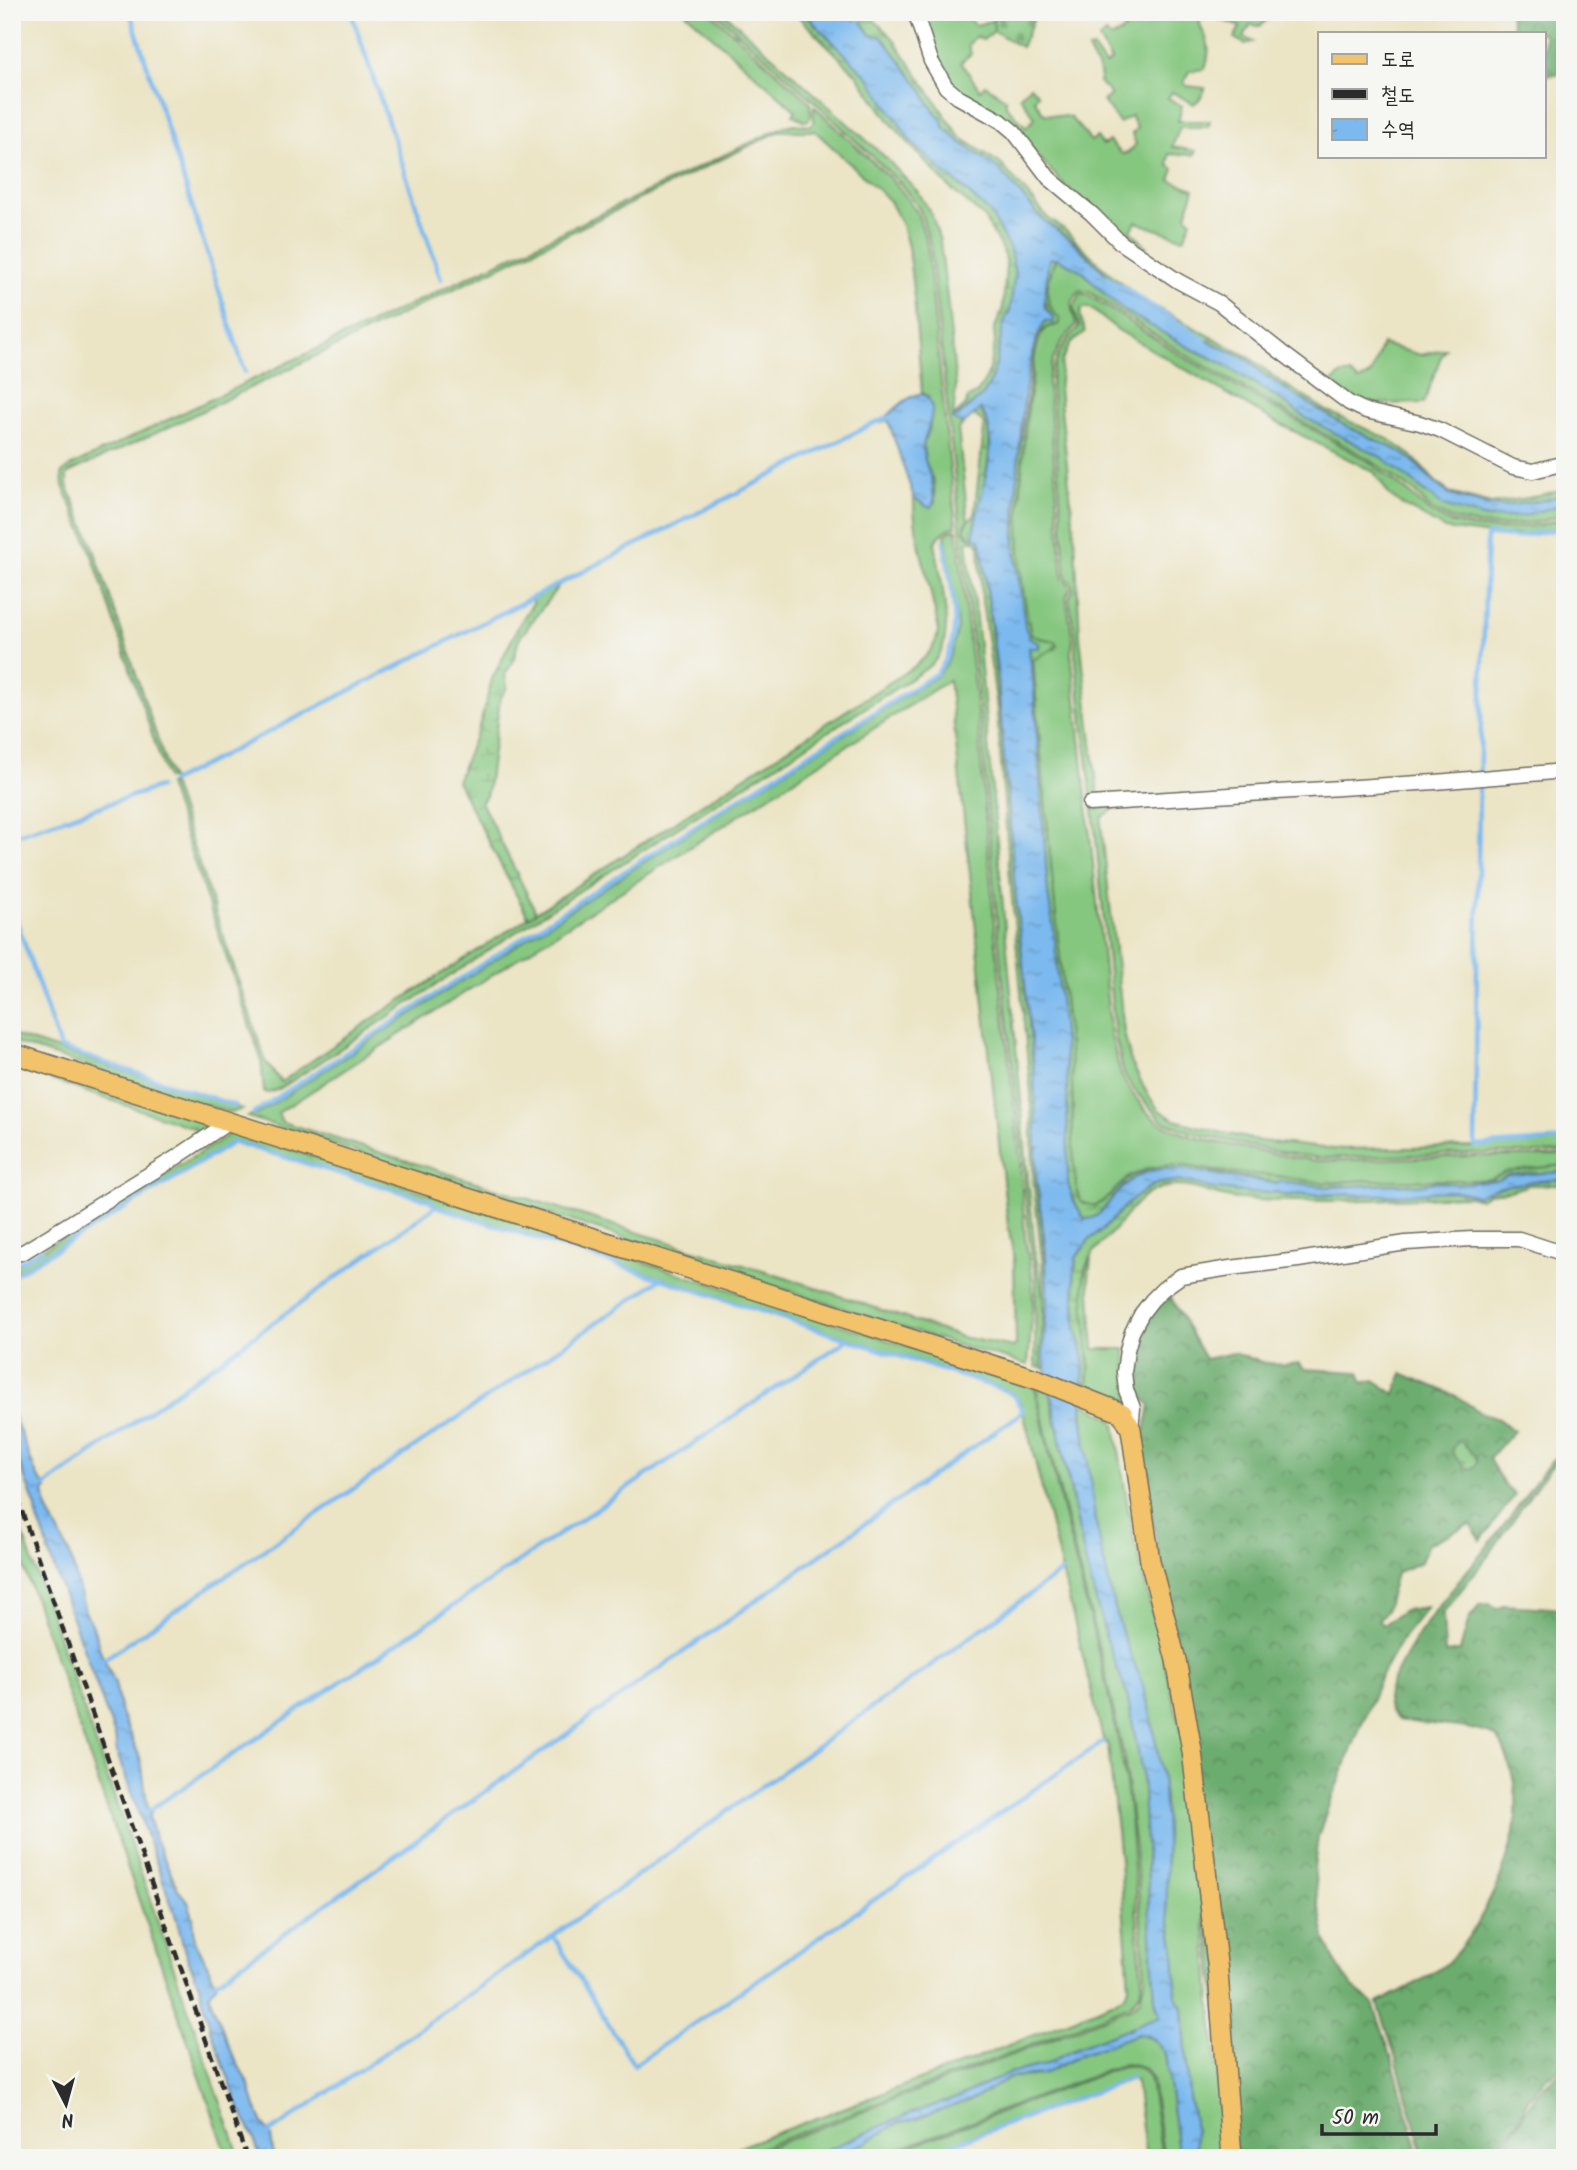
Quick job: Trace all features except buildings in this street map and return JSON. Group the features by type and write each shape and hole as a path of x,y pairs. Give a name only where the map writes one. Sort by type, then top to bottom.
{"main road":[{"path":"12,1053 1039,1380 1122,1412 1131,1429 1150,1561 1175,1660 1192,1752 1218,1972 1232,2158"}],"street":[{"path":"915,12 931,61 946,86 958,97 1001,121 1014,132 1049,178 1120,242 1178,281 1219,303 1349,403 1366,411 1440,430 1513,467 1532,471 1565,463"},
{"path":"1090,804 1565,771"},
{"path":"12,1256 25,1251 229,1122"},
{"path":"1131,1429 1133,1408 1126,1390 1124,1372 1132,1332 1152,1300 1181,1276 1406,1243 1472,1239 1518,1239 1565,1254"}],"green space":[{"path":"685,12 710,12 810,102 809,120 805,121 793,115 796,111"},
{"path":"715,12 723,12 884,156 918,192 932,215 940,241 956,387 953,418 963,425 958,429 968,521 965,525 966,534 975,541 967,541 1034,1241 1042,1295 1042,1368 1036,1367 1035,1361 1036,1276 1029,1237 998,936 980,713 930,244 920,210 900,183"},
{"path":"794,12 803,12 869,78 910,140 991,214 1010,250 1015,273 1010,311 1004,322 990,383 983,395 956,417 954,416 966,405 967,399 977,393 987,377 995,343 994,330 1003,308 1006,264 1003,251 983,216 951,189 912,147 890,122 857,75"},
{"path":"855,12 869,13 862,18 870,16 892,37 960,137 1001,164 1048,218 1064,229 1141,299 1249,357 1281,382 1329,412 1388,439 1411,455 1450,493 1491,504 1539,496 1565,488 1565,493 1547,500 1505,506 1491,506 1450,495 1399,451 1344,425 1291,393 1248,360 1194,334 1121,289 1074,242 1042,219 999,169 960,142 944,127 923,91 882,37 871,35"},
{"path":"920,12 958,12 976,25 993,20 994,31 983,40 976,36 968,45 971,54 961,62 980,90 985,85 1006,99 1006,106 1026,127 1035,118 1020,96 1030,86 1038,94 1034,99 1044,114 1070,117 1091,141 1097,137 1103,145 1109,141 1122,154 1128,153 1136,144 1132,134 1137,128 1131,116 1119,123 1103,101 1111,95 1099,82 1101,75 1088,49 1093,48 1105,65 1111,61 1099,39 1106,33 1111,38 1125,30 1121,20 1135,12 1201,12 1200,24 1209,48 1205,69 1189,71 1184,83 1187,86 1205,88 1200,99 1194,104 1172,92 1168,98 1182,106 1178,121 1210,121 1208,127 1180,127 1172,147 1196,151 1194,155 1169,154 1168,165 1174,169 1170,180 1194,189 1186,215 1191,220 1184,239 1136,222 1131,231 1147,247 1143,253 1064,185 1039,157 958,95 935,59"},
{"path":"998,12 1033,12 1033,21 1021,47 994,31 993,20"},
{"path":"1203,12 1270,12 1268,19 1260,26 1250,25 1244,37 1253,42 1245,44 1234,38 1240,27"},
{"path":"1509,12 1565,12 1565,74 1546,75 1546,32 1515,32"},
{"path":"814,106 897,185 917,212 927,244 956,527 944,532 935,543 946,616 944,643 940,654 922,671 531,922 281,1088 269,1093 264,1092 261,1059 168,785 172,784 266,1062 281,1082 372,1019 915,666 930,651 938,628 918,538 914,498 928,507 935,502 934,483 923,446 930,426 931,412 928,396 922,393 908,247 902,225 890,201 815,131 780,131 169,427 70,472 67,475 67,485 92,543 171,779 167,779 89,546 63,486 62,473 71,466 785,126 810,126 813,124"},
{"path":"1057,258 1082,271 1125,311 1218,361 1306,418 1383,458 1411,478 1424,492 1465,512 1487,518 1522,516 1565,504 1565,514 1538,522 1499,526 1450,519 1430,509 1416,493 1369,459 1184,354 1089,292 1080,290 1076,295 1072,307 1076,325 1062,341 1048,380 1063,579 1070,589 1066,597 1073,641 1071,652 1111,1036 1121,1075 1148,1113 1161,1124 1193,1137 1273,1154 1319,1161 1565,1154 1565,1165 1506,1172 1491,1179 1324,1183 1169,1165 1147,1169 1128,1177 1104,1201 1095,1206 1079,1199 1074,1167 1071,1067 1033,660 1049,650 1056,649 1055,641 1031,634 1019,548 1022,469 1033,366 1045,329 1055,326 1057,317 1049,303 1048,288"},
{"path":"1057,258 1049,282 1048,298 1054,313 1060,319 1059,324 1049,326 1041,333 1035,354 1021,476 1020,539 1021,571 1031,634 1055,641 1058,646 1033,660 1071,1067 1073,1151 1079,1199 1095,1206 1128,1178 1147,1169 1169,1165 1324,1183 1491,1179 1506,1172 1565,1165 1565,1172 1508,1175 1499,1180 1457,1184 1436,1182 1417,1185 1326,1187 1165,1171 1137,1177 1090,1219 1084,1219 1076,1207 1068,1184 1067,1079 1048,893 1029,648 1039,644 1029,637 1025,626 1015,547 1017,469 1036,340 1046,321 1054,319 1046,305 1044,290 1049,259"},
{"path":"1081,293 1182,356 1368,461 1428,511 1449,522 1499,529 1539,525 1565,518 1565,526 1535,533 1498,536 1445,529 1390,496 1374,472 1274,421 1118,330 1090,308 1082,308 1080,316 1085,332 1070,344 1062,361 1059,390 1075,540 1080,638 1098,794 1112,801 1092,802 1075,652 1076,640 1069,598 1073,590 1071,582 1066,578 1051,380 1061,349 1079,326 1073,307"},
{"path":"1382,344 1421,355 1446,349 1424,403 1360,404 1331,383 1342,374 1350,374 1359,381 1371,374"},
{"path":"980,409 987,423 990,447 983,494 974,526 982,547 987,588 1033,1067 1036,1174 1047,1289 1046,1369 1042,1368 1040,1354 1044,1313 1042,1261 1033,1179 1031,1095 996,701 982,601 979,545 964,530 974,516 984,429 983,422 973,414"},
{"path":"957,530 977,713 995,936 1020,1160 1025,1238 1032,1277 1033,1303 1028,1365 954,1344 248,1117 256,1115 724,810 937,676 946,665 958,628 945,535","holes":["949,680 1008,1226 1014,1258 1014,1347 961,1337 811,1286 282,1122 278,1113"]},
{"path":"560,584 519,639 513,662 505,674 507,687 500,699 488,788 481,802 536,912 528,917 457,781 481,721 492,679 533,603 533,598"},
{"path":"1118,807 1102,817 1101,823 1124,1032 1131,1062 1159,1110 1175,1120 1219,1132 1260,1141 1332,1149 1474,1147 1565,1141 1565,1151 1319,1158 1273,1151 1194,1133 1162,1121 1135,1091 1124,1074 1115,1036 1093,809"},
{"path":"12,1035 242,1109 231,1113 12,1042"},
{"path":"12,1059 201,1120 207,1130 189,1143 196,1132 194,1128 12,1067"},
{"path":"230,1130 1032,1386 1036,1392 1101,1664 1126,1783 1142,1978 1140,1993 1130,2005 733,2158 709,2158 970,2061 1112,2003 1125,1994 1129,1987 1108,1745 1103,1739 1021,1403 1005,1389 437,1205 429,1199 234,1141 12,1274 12,1268 227,1136 226,1132"},
{"path":"1565,1180 1565,1185 1529,1185 1510,1191 1489,1193 1480,1199 1468,1196 1296,1201 1229,1198 1181,1186 1153,1191 1130,1211 1094,1252 1085,1268 1084,1301 1089,1372 1088,1384 1083,1382 1084,1358 1076,1328 1076,1258 1089,1240 1128,1203 1158,1183 1193,1183 1209,1188 1251,1193 1277,1192 1284,1195 1450,1191 1477,1196 1506,1186"},
{"path":"1091,1258 1089,1279 1094,1349 1125,1349 1131,1408 1088,1384 1090,1362 1083,1295 1086,1269"},
{"path":"1166,1295 1171,1298 1205,1359 1233,1353 1261,1362 1283,1365 1299,1363 1305,1369 1359,1372 1363,1383 1374,1380 1395,1394 1402,1373 1456,1396 1514,1431 1489,1459 1504,1485 1515,1495 1481,1540 1470,1524 1428,1544 1421,1562 1396,1573 1386,1611 1378,1620 1383,1625 1404,1610 1427,1607 1403,1637 1382,1674 1318,1837 1314,1868 1325,1939 1334,1959 1353,1987 1373,2003 1420,2158 1236,2158 1166,1599 1141,1450 1150,1405 1134,1387 1130,1371 1134,1344 1142,1325 1150,1311"},
{"path":"1036,1387 1049,1390 1086,1564 1107,1641 1127,1694 1142,1773 1155,1999 1160,2016 1077,2048 1045,2065 1009,2073 960,2097 909,2114 808,2158 740,2158 1017,2053 1132,2007 1140,1999 1145,1978 1135,1849 1124,1757"},
{"path":"1082,1402 1112,1419 1115,1425 1131,1527 1184,1742 1202,1895 1224,2158 1196,2158 1183,2008 1176,1996 1174,1946 1167,1908 1162,1777 1148,1701 1123,1636 1107,1581 1085,1449"},
{"path":"1462,1442 1477,1459 1473,1468 1465,1469 1452,1452 1456,1443"},
{"path":"1565,1446 1565,1450 1489,1555 1443,1613 1445,1653 1460,1651 1469,1618 1480,1605 1491,1604 1497,1609 1504,1605 1565,1609 1565,1977 1560,1987 1565,1996 1565,2067 1547,2077 1529,2097 1517,2122 1497,2152 1498,2158 1424,2158 1378,2003 1441,1968 1470,1935 1499,1879 1512,1842 1516,1796 1507,1756 1497,1738 1479,1730 1398,1720 1388,1707 1388,1694 1409,1650 1431,1617 1502,1528 1545,1468"},
{"path":"12,1503 240,2158 228,2158 12,1533"},
{"path":"1138,2034 1154,2041 1165,2054 1179,2158 1164,2158 1152,2080 1147,2071 1141,2066 1123,2064 875,2158 830,2158 867,2142 899,2122 913,2120 976,2098 1010,2077 1034,2076 1080,2055"},
{"path":"1123,2066 1140,2068 1150,2081 1162,2158 1146,2158 1136,2082 1131,2078 916,2158 880,2158"},
{"path":"1565,2070 1565,2158 1501,2158 1500,2153 1535,2097"}],"water":[{"path":"803,12 855,12 871,35 882,37 923,91 944,127 960,142 999,169 1042,219 1073,242 1121,289 1194,334 1248,360 1291,393 1344,425 1399,451 1450,495 1491,506 1504,506 1547,500 1565,493 1565,504 1522,516 1487,518 1443,506 1383,458 1306,418 1218,361 1125,311 1082,271 1057,258 1049,259 1044,303 1054,319 1053,323 1046,321 1038,336 1025,393 1018,464 1015,546 1025,626 1029,637 1039,644 1039,648 1029,648 1048,893 1067,1079 1068,1184 1072,1198 1084,1219 1090,1219 1099,1214 1132,1180 1142,1174 1162,1169 1277,1184 1282,1181 1326,1187 1417,1185 1436,1182 1457,1184 1499,1180 1508,1175 1565,1172 1565,1180 1506,1186 1477,1196 1458,1191 1397,1195 1284,1195 1277,1192 1251,1193 1209,1188 1178,1181 1158,1183 1128,1203 1089,1240 1076,1258 1076,1328 1084,1358 1082,1412 1095,1519 1112,1598 1151,1716 1162,1777 1167,1908 1174,1946 1176,1996 1183,2008 1196,2158 1179,2158 1165,2054 1155,2040 1138,2034 1080,2055 1044,2074 1010,2077 976,2098 913,2120 899,2122 867,2142 830,2158 808,2158 909,2114 960,2097 1009,2073 1045,2065 1077,2048 1160,2016 1155,1999 1142,1773 1127,1694 1107,1641 1086,1564 1043,1354 1047,1305 1046,1253 1036,1173 1033,1058 1014,878 998,678 982,547 980,539 975,538 974,534 990,454 990,438 988,423 981,409 963,425 953,419 983,395 990,383 1004,322 1010,311 1015,273 1010,250 991,214 910,140 869,78"},
{"path":"922,393 928,398 932,411 923,448 933,485 932,507 914,498 888,420 882,422 905,401"},
{"path":"12,1411 37,1476 47,1489 44,1491 47,1509 70,1555 85,1612 115,1683 121,1713 141,1760 155,1839 179,1891 188,1902 193,1917 195,1940 217,1985 209,1996 233,2055 249,2085 259,2116 271,2136 274,2158 260,2158 210,2027 176,1917 117,1753 115,1736 12,1444"}],"waterway":[{"path":"130,12 245,372"},
{"path":"351,12 441,279"},
{"path":"859,19 873,12"},
{"path":"1107,277 1205,340"},
{"path":"171,782 888,418"},
{"path":"1565,528 1515,537 1487,535 1479,784 1475,1146 1565,1140"},
{"path":"254,1113 673,840 936,674 952,644 954,627 953,593 944,541"},
{"path":"12,836 159,787"},
{"path":"12,907 60,1048 236,1106"},
{"path":"12,1276 234,1142 429,1200 436,1206 1004,1390 1015,1396 1023,1412 213,1984"},
{"path":"42,1488 436,1206"},
{"path":"12,1266 42,1249"},
{"path":"100,1662 661,1279"},
{"path":"147,1812 847,1340"},
{"path":"265,2136 553,1936 1061,1572"},
{"path":"553,1936 634,2065 1103,1742"},
{"path":"918,2158 1132,2078"}],"railway":[{"path":"12,1483 247,2158"}]}
